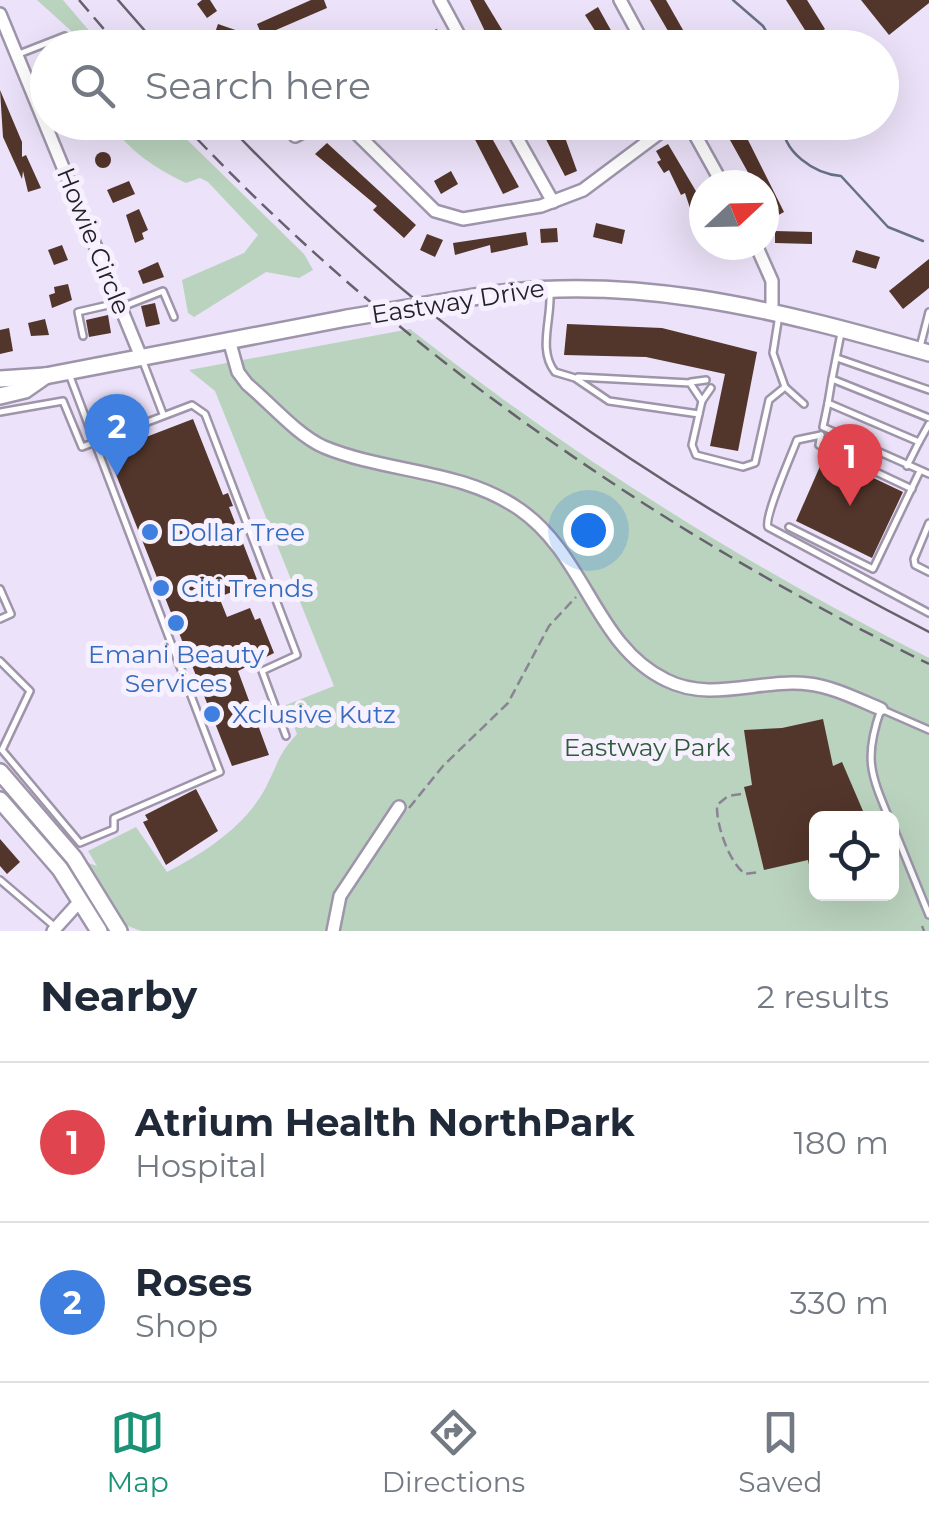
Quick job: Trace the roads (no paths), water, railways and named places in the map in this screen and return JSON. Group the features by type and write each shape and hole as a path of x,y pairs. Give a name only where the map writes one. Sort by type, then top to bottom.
{"main road":[{"name":"Eastway Drive","path":"0,380 45,376 347,318 549,287 652,289 775,313 924,352"},
{"name":"Eastway Drive","path":"0,396 26,390 45,376"},
{"path":"0,772 74,858 119,931"},
{"path":"0,800 81,900 100,931"}],"street":[{"path":"440,0 456,30"},
{"path":"620,0 636,30"},
{"name":"Howie Circle","path":"0,14 29,82"},
{"name":"Howie Circle","path":"53,140 141,356"},
{"path":"364,140 442,216 463,219 553,202 598,181 651,140"},
{"path":"518,140 553,202"},
{"path":"698,140 714,170"},
{"path":"763,260 772,281 775,313"},
{"path":"228,340 238,372 247,384 318,445 464,482 491,492 531,518 566,554 616,640 660,677 707,690 810,684 882,709"},
{"path":"334,931 340,896 398,807"},
{"path":"55,929 81,900"}],"lane":[{"path":"18,55 30,50"},
{"path":"549,287 547,362 555,372 576,378 609,401 699,414"},
{"path":"83,336 78,312 121,305 162,291 174,317"},
{"path":"924,352 929,312"},
{"path":"775,313 773,353 785,387 804,404"},
{"path":"841,330 818,445 912,489"},
{"path":"141,356 164,416"},
{"path":"837,358 929,390"},
{"path":"0,661 30,691 2,750 80,843 114,829 114,818 220,772 68,371"},
{"path":"576,378 596,375 690,383 706,380"},
{"path":"832,379 929,421 907,466"},
{"path":"690,383 702,400"},
{"path":"711,388 702,400 692,445 696,455 750,466 759,454 769,400 785,387"},
{"path":"0,412 63,401 82,447 192,405 205,414 298,656 262,671 286,736"},
{"path":"828,403 920,442"},
{"path":"823,427 929,474"},
{"path":"821,435 797,440 786,476 766,516 768,527 929,613"},
{"path":"789,526 873,569 920,471"},
{"path":"929,523 916,566 929,572"},
{"path":"921,542 929,546"},
{"path":"0,590 11,614 0,619"},
{"path":"886,811 870,771 868,752 882,709 929,730"},
{"path":"899,843 929,914"},
{"path":"0,880 55,929"}],"waterway":[{"path":"733,0 765,30"},
{"path":"787,140 801,160 841,176 888,227 923,241"}],"tram line":[{"path":"118,0 144,30"},
{"path":"243,140 384,273 555,407 737,526 929,632"}],"railway":[{"path":"79,0 105,30"},
{"path":"199,140 349,283 531,427 725,553 929,664"}],"place":[{"name":"Roses","path":"117,476"},
{"name":"Atrium Health NorthPark","path":"850,506"},
{"name":"Dollar Tree","path":"150,532"},
{"name":"Citi Trends","path":"161,588"},
{"name":"Emani Beauty Services","path":"176,623"},
{"name":"Xclusive Kutz","path":"212,714"}],"park label":[{"name":"Eastway Park","path":"647,747"}]}
